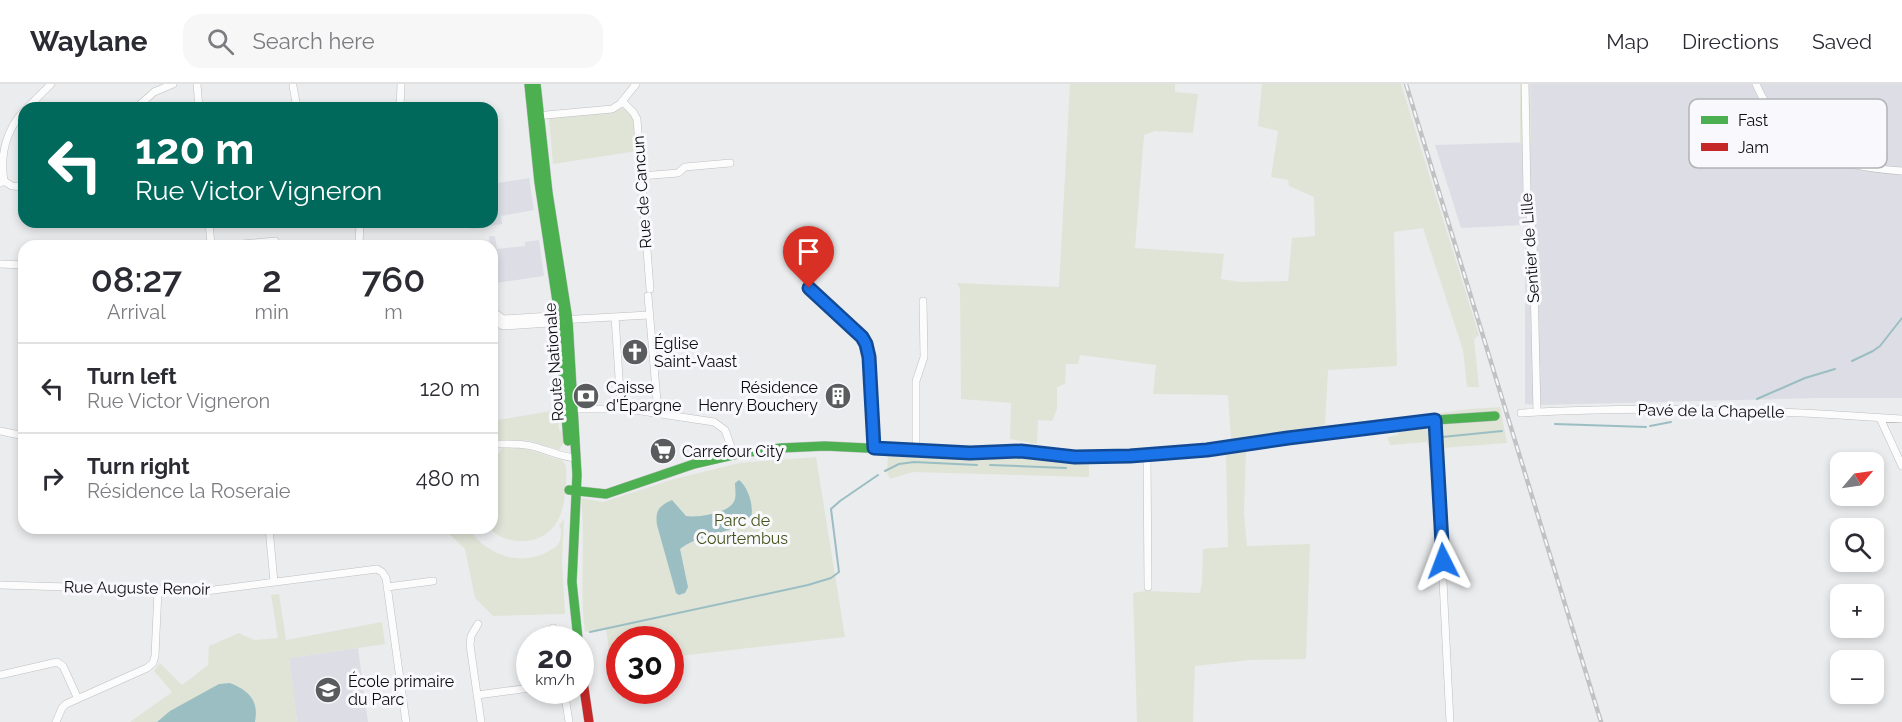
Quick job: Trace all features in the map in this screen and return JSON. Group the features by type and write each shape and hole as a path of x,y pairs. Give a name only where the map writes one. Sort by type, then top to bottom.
{"street":[{"path":"33,102 51,84"},
{"path":"143,102 154,92 173,84"},
{"path":"197,84 198,102"},
{"path":"400,84 400,102"},
{"name":"Route Nationale","path":"529,84 548,193 564,320 573,490 572,582 577,626"},
{"name":"Route Nationale","path":"536,84 536,116"},
{"path":"536,116 612,109 636,84"},
{"name":"Sentier de Lille","path":"1525,84 1527,194 1533,236 1537,412"},
{"path":"1756,84 1764,99"},
{"path":"293,86 296,102"},
{"name":"Rue de Cancun","path":"622,101 637,119 649,315 658,413"},
{"path":"18,118 4,141 2,164 2,182 18,186"},
{"path":"641,176 678,173 686,167 730,163"},
{"path":"1864,168 1902,171"},
{"path":"0,264 18,266"},
{"path":"809,288 862,337 866,344 869,357 874,448"},
{"path":"916,450 916,381 924,357 923,301"},
{"path":"498,323 503,326 649,315"},
{"path":"615,317 621,408"},
{"path":"570,410 621,408 718,424 727,434 734,455"},
{"name":"Pavé de la Chapelle","path":"1521,413 1656,410 1785,412 1902,419"},
{"path":"573,490 609,493 678,468 767,449 808,446 970,453 1021,451 1075,457 1147,455 1207,450 1435,420 1495,416"},
{"path":"1880,418 1902,466"},
{"path":"1435,420 1450,722"},
{"path":"0,432 18,435"},
{"path":"498,444 525,444 572,458"},
{"path":"1147,455 1148,587"},
{"name":"Route Nationale","path":"570,626 566,571 573,490"},
{"path":"270,534 274,582"},
{"name":"Rue Auguste Renoir","path":"0,585 206,591 377,569 384,575 387,587"},
{"path":"406,722 387,587 432,580"},
{"path":"56,722 62,708 147,668 153,663 158,590"},
{"path":"478,624 471,636 470,645 481,722"},
{"path":"0,675 57,662 63,666 78,699"},
{"path":"477,695 516,690"},
{"path":"566,704 569,722"},
{"path":"580,704 582,722"},
{"path":"586,704 589,722"}],"shaded area":[{"path":"1530,84 1902,84 1902,398 1525,404 1525,225 1461,228 1435,145 1531,142"},
{"path":"529,178 534,210 501,216 502,224 498,225 498,183"},
{"path":"489,236 495,236 496,240 489,240"},
{"path":"539,240 544,276 498,283 498,249 525,246 525,242"},
{"name":"École primaire du Parc","path":"358,648 368,722 297,722 289,658"}],"green space":[{"path":"1070,84 1175,84 1175,92 1198,94 1193,133 1155,131 1144,135 1135,248 1224,254 1221,279 1241,282 1288,281 1292,238 1315,236 1314,197 1289,186 1288,180 1271,177 1278,131 1258,126 1262,84 1401,84 1479,335 1474,339 1479,387 1467,387 1463,350 1423,228 1394,232 1397,366 1328,370 1325,425 1231,440 1228,395 1153,394 1156,365 1080,355 1078,364 1066,364 1065,384 1057,387 1057,409 1052,421 1038,420 1037,444 1010,439 1011,403 961,399 960,289 957,283 1059,287"},
{"path":"1520,84 1530,84 1531,142 1520,142"},
{"path":"624,108 633,117 637,151 553,164 549,118"},
{"path":"1500,407 1507,443 1429,449 1427,442 1390,445 1387,437 1398,435 1397,419"},
{"path":"557,410 559,430 564,433 564,442 559,450 531,441 498,440 498,420"},
{"path":"513,447 534,451 564,463 566,468 565,494 560,515 549,532 541,537 517,541 497,534 498,454 502,448"},
{"path":"1246,452 1244,513 1247,546 1310,544 1306,659 1250,660 1195,666 1193,722 1137,722 1133,593 1146,591 1200,593 1203,549 1228,547 1226,455"},
{"path":"1007,453 1089,461 1089,477 913,472 890,479 887,472 888,454"},
{"name":"Parc de Courtembus","path":"816,457 845,637 684,656 684,626 606,626 606,628 594,630 594,626 584,626 581,498 603,502 674,479 740,463"},
{"path":"564,519 562,562 565,614 493,616 475,598 465,549 449,534 473,534 491,550 522,558 543,554 556,546 561,538 559,526"},
{"path":"279,594 286,640 382,622 385,644 289,658 297,722 130,722 172,692 154,671 160,663 182,685 208,665 209,646 239,633 254,640 278,638 271,595"}],"water":[{"path":"739,480 743,483 750,498 751,519 733,528 696,540 680,549 688,587 685,593 679,595 676,593 657,525 659,509 672,500 686,516 725,510 734,501 735,483"},
{"path":"230,683 251,697 256,714 255,722 157,722 170,711 219,684"}],"waterway":[{"path":"1852,361 1880,346 1902,318"},
{"path":"1757,399 1805,378 1835,369"},
{"path":"1650,426 1671,422"},
{"path":"1555,424 1646,427"},
{"path":"1442,437 1502,431"},
{"path":"885,471 899,464 914,462 977,465"},
{"path":"990,465 1066,468"},
{"path":"594,631 831,578 839,572 831,509 878,475"}],"railway":[{"path":"1406,84 1601,722"}],"traffic: fast":[{"path":"529,84 539,182 558,308 568,441"},
{"path":"536,84 548,193 568,320 577,475 572,582 577,626"},
{"path":"1292,438 1435,420 1495,416"},
{"path":"569,490 606,494 694,464 742,453 781,448 825,446 970,453 1021,451 1087,457"}],"traffic: jam":[{"path":"1087,457 1207,450 1292,438"},
{"path":"586,704 589,722"}],"place":[{"name":"Église Saint-Vaast","path":"635,352"},
{"name":"Caisse d'Épargne","path":"586,396"},
{"name":"Résidence Henry Bouchery","path":"838,396"},
{"name":"Carrefour City","path":"663,451"},
{"name":"École primaire du Parc","path":"328,690"}],"route":[{"path":"809,288 862,337 868,348 874,448 970,453 1021,451 1075,457 1130,456 1207,450 1435,420 1443,561"}]}
